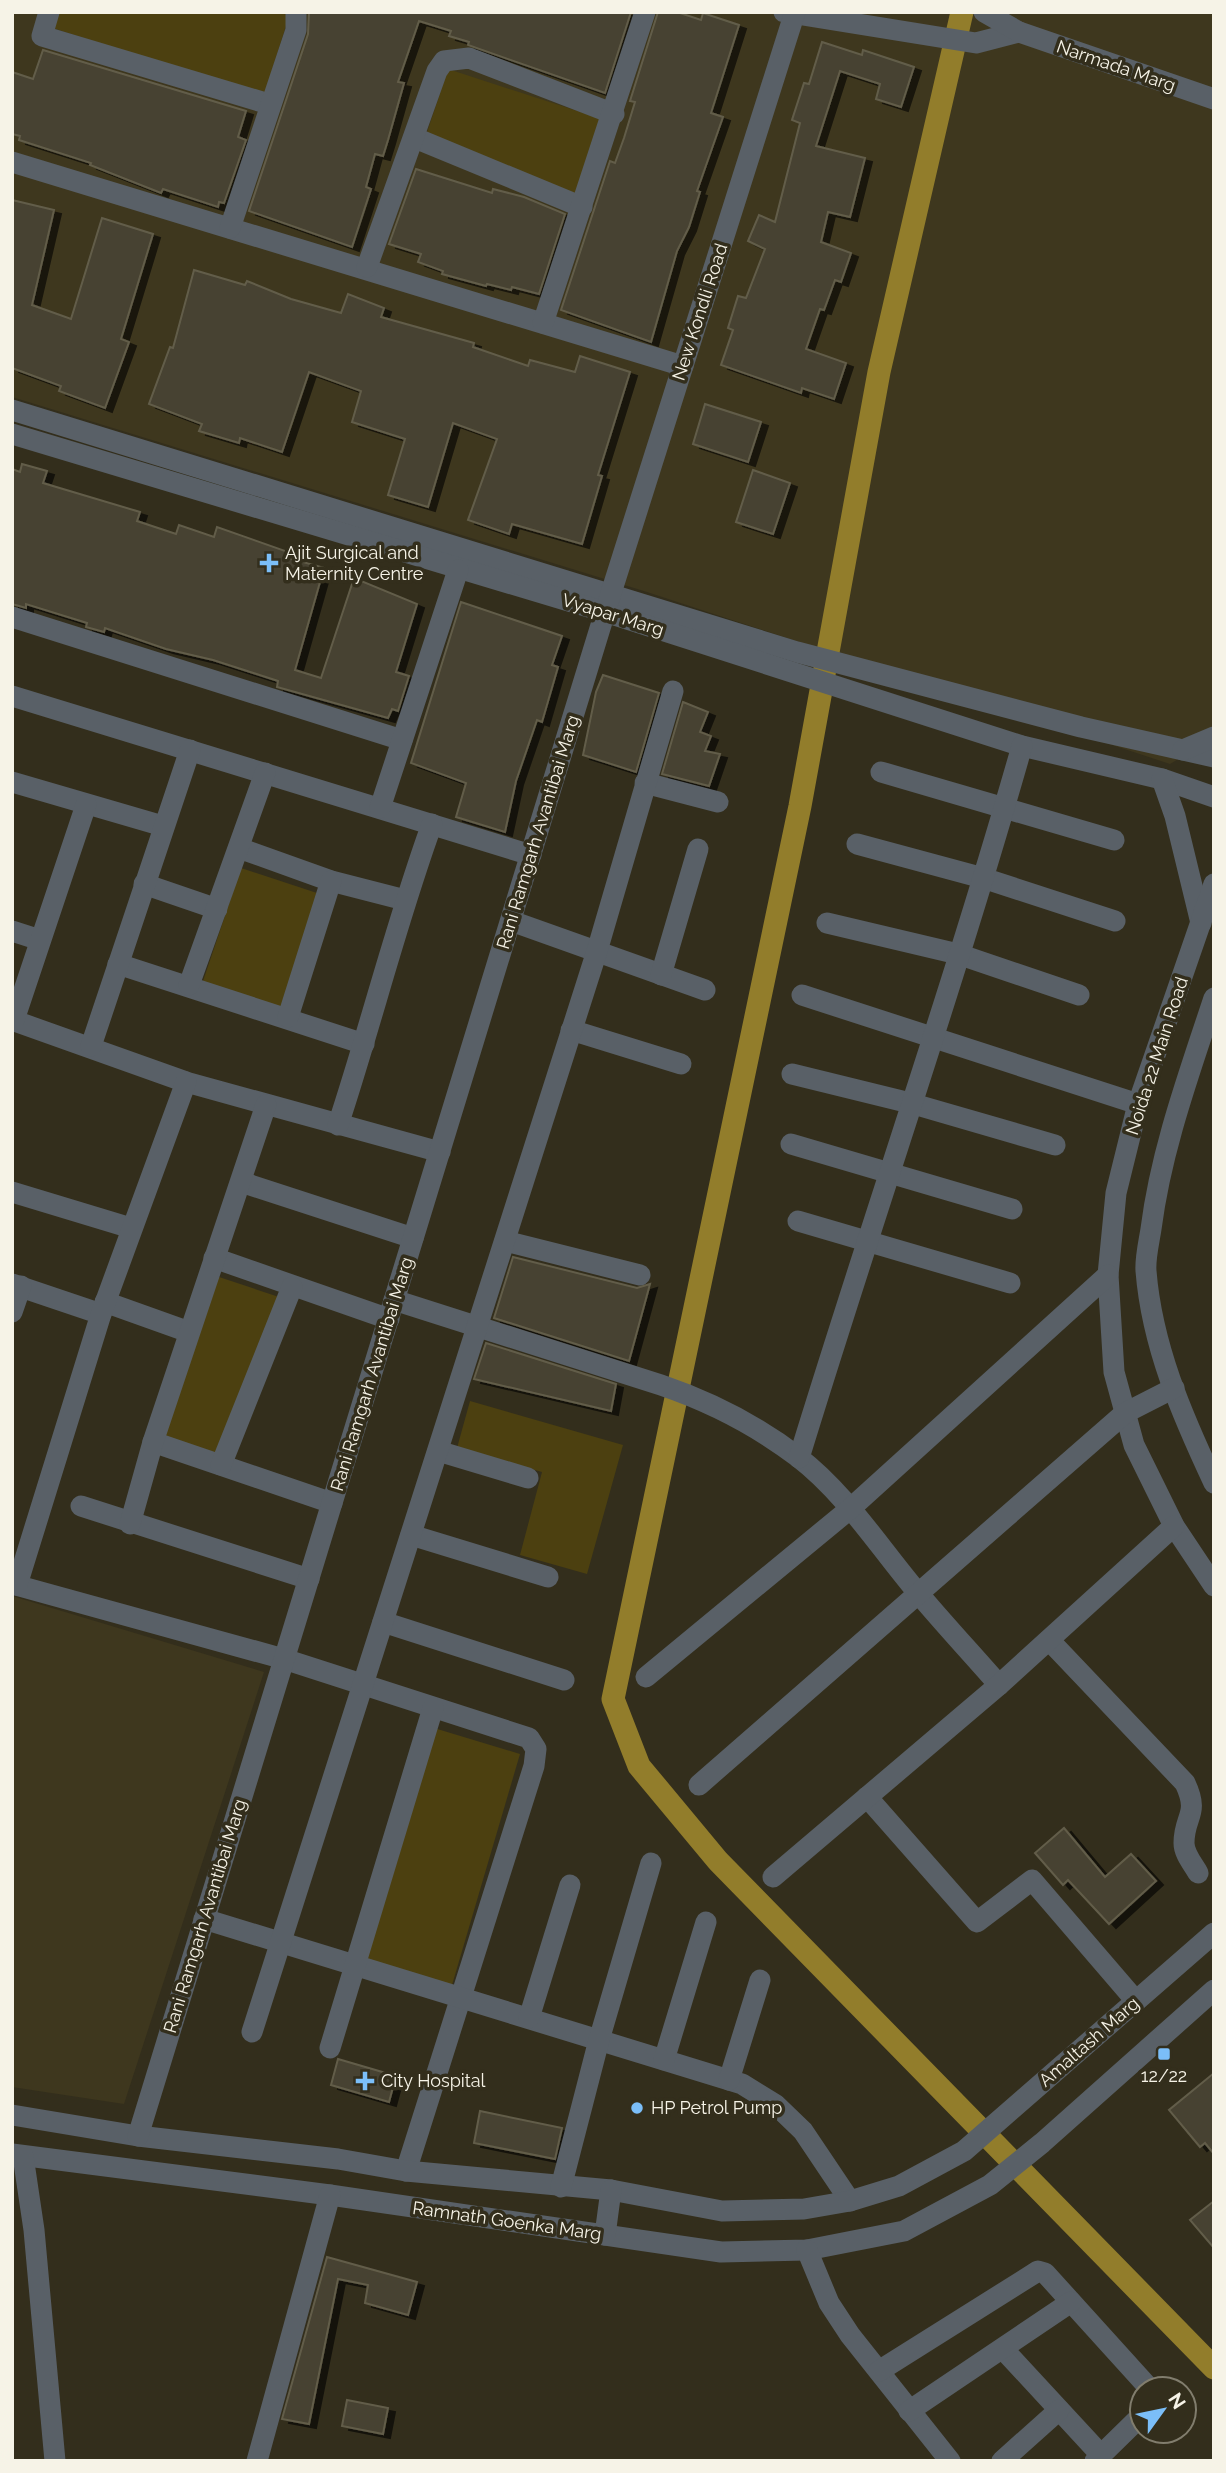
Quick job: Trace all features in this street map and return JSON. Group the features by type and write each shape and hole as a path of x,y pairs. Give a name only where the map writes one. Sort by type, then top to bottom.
{"street":[{"path":"50,12 42,36 269,104"},
{"path":"230,228 269,104 296,30 296,12"},
{"path":"543,323 614,114 645,12"},
{"name":"Narmada Marg","path":"984,12 1019,32 1214,99"},
{"path":"791,13 976,43 1019,32"},
{"name":"New Kondli Road","path":"608,603 791,13"},
{"path":"367,267 437,71 444,61 456,57 469,58 614,114"},
{"path":"415,138 582,206"},
{"path":"12,162 367,267 683,366"},
{"name":"Vyapar Marg","path":"12,411 794,662 854,692 1022,746 1162,779 1214,797"},
{"name":"Vyapar Marg","path":"12,434 458,570 608,603"},
{"path":"380,808 458,570"},
{"name":"Rani Ramgarh Avantibai Marg","path":"138,2136 608,603"},
{"path":"12,617 402,740"},
{"name":"Vyapar Marg","path":"794,662 848,667 1214,757"},
{"path":"251,2032 597,951 673,691"},
{"path":"12,696 531,855"},
{"path":"1182,750 1214,737"},
{"path":"799,1458 866,1239 890,1174 910,1102 934,1036 1022,746"},
{"path":"91,1046 190,750"},
{"path":"881,772 1114,841"},
{"path":"189,985 265,773"},
{"path":"1162,779 1175,816 1201,923"},
{"path":"12,782 163,826"},
{"path":"645,783 718,802"},
{"path":"86,805 13,1020 91,1046 186,1083 440,1152"},
{"path":"338,1125 405,900 432,824"},
{"path":"857,844 983,878 1115,921"},
{"path":"239,848 331,881 405,900"},
{"path":"661,975 698,849"},
{"path":"288,1017 331,881"},
{"path":"144,884 217,909"},
{"name":"Noida 22 Main Road","path":"1214,884 1138,1104 1116,1193 1108,1275 1114,1372 1134,1445 1174,1526 1214,1586"},
{"path":"511,921 705,990"},
{"path":"827,923 958,954 1079,995"},
{"path":"12,931 40,940"},
{"path":"118,964 288,1017 364,1044"},
{"path":"802,995 1138,1104"},
{"name":"Noida 22 Main Road","path":"1214,998 1175,1117 1154,1204 1146,1268 1156,1337 1174,1388 1214,1483"},
{"path":"571,1030 681,1064"},
{"path":"792,1074 910,1102 1055,1145"},
{"path":"186,1083 103,1308 15,1584 284,1659 529,1738 536,1749 534,1766 406,2171"},
{"path":"130,1524 153,1442 266,1105"},
{"path":"791,1144 1012,1209"},
{"path":"241,1182 413,1238"},
{"path":"12,1192 131,1228"},
{"path":"798,1221 1010,1283"},
{"path":"505,1241 640,1275"},
{"path":"214,1258 292,1287 477,1326 662,1385 705,1400 738,1417 799,1458 851,1508 918,1593 999,1685"},
{"path":"646,1677 851,1508 1108,1275"},
{"path":"12,1312 16,1285 189,1332"},
{"path":"221,1465 292,1287"},
{"path":"699,1785 1125,1413 1174,1388"},
{"path":"153,1442 332,1503"},
{"path":"438,1451 528,1478"},
{"path":"81,1506 130,1524 309,1579"},
{"path":"773,1877 999,1685 1174,1526"},
{"path":"411,1535 548,1577"},
{"path":"383,1622 564,1680"},
{"path":"1049,1640 1185,1783 1193,1811 1184,1842 1198,1873"},
{"path":"330,2048 433,1708"},
{"path":"867,1797 977,1922 1032,1880 1136,2001"},
{"path":"561,2188 599,2040 651,1863"},
{"path":"529,2018 570,1885"},
{"path":"204,1919 353,1967 460,1996 729,2080 776,2105 803,2131 849,2201"},
{"path":"664,2060 706,1922"},
{"name":"Amaltash Marg","path":"964,2151 1214,1933"},
{"path":"729,2080 760,1980"},
{"name":"Ramnath Goenka Marg","path":"17,2155 330,2195 721,2252 807,2250 904,2231 990,2185 1042,2143 1214,1990"},
{"name":"Ramnath Goenka Marg","path":"12,2115 138,2136 338,2159 406,2171 561,2188 611,2190 722,2211 804,2209 849,2201 899,2186 964,2151"},
{"path":"17,2155 34,2230 55,2461"},
{"path":"605,2235 611,2190"},
{"path":"257,2461 330,2195"},
{"path":"807,2250 829,2303 878,2371 950,2461"},
{"path":"878,2371 1038,2272 1045,2273 1137,2375"},
{"path":"909,2411 1071,2302"},
{"path":"1003,2349 1059,2410 1098,2458 1128,2429"},
{"path":"1002,2461 1059,2410"}],"shaded area":[{"path":"12,12 1214,12 1214,738 1170,764 647,592 12,397"},
{"path":"58,12 279,12 289,16 264,96 53,28"},
{"path":"448,69 602,119 578,196 423,145"},
{"path":"241,868 320,894 279,1020 199,993"},
{"path":"213,1275 282,1298 224,1475 156,1452"},
{"path":"470,1401 623,1445 587,1574 520,1555 542,1472 457,1448"},
{"path":"12,1596 264,1672 124,2104 12,2087"},
{"path":"434,1728 520,1754 452,1985 365,1959"}],"building":[{"path":"309,12 631,12 605,93 468,45 469,42 449,36 451,31 419,21 398,82 404,83 383,156 375,154 366,187 371,189 352,247 249,211 308,34"},
{"path":"658,12 677,12 701,20 703,13 739,25 711,113 723,117 697,191 700,192 689,227 677,251 651,342 561,310 610,161 615,163 624,138 635,102 630,101"},
{"path":"822,42 862,55 863,50 914,67 901,107 876,99 880,84 840,71 816,146 865,158 850,217 828,212 821,242 851,253 841,282 835,280 824,310 820,309 806,349 846,363 834,399 802,388 801,393 721,365 733,330 728,328 738,296 746,298 765,249 748,241 759,215 775,222 800,123 792,120 804,83 809,84"},
{"path":"43,50 246,111 238,137 246,140 224,203 219,202 218,207 163,189 161,193 90,165 91,163 19,140 20,136 12,134 12,72 33,79"},
{"path":"416,169 492,193 493,189 524,197 565,214 539,294 512,287 511,290 487,284 486,286 442,274 443,271 418,262 421,254 389,244"},
{"path":"12,200 54,210 32,305 71,319 102,218 153,234 121,339 129,342 105,408 59,391 61,386 12,368"},
{"path":"194,270 245,285 247,281 291,299 341,313 348,294 384,308 381,317 474,343 473,347 528,366 530,360 575,372 580,356 630,372 598,475 602,476 582,544 512,524 509,534 468,520 497,439 453,423 428,507 388,495 405,439 352,422 361,391 309,372 282,452 240,438 239,443 199,431 202,424 149,404 170,347 173,348"},
{"path":"705,404 761,422 748,462 693,444"},
{"path":"22,464 47,471 43,483 140,512 137,521 176,534 179,525 214,537 217,527 288,552 286,557 324,568 295,670 321,678 354,578 417,604 396,672 409,676 398,711 392,709 388,718 277,687 278,681 213,660 166,649 105,628 104,632 86,627 87,623 26,604 26,608 12,604 12,469 20,472"},
{"path":"753,470 790,483 773,534 736,522"},
{"path":"461,602 562,636 552,665 558,667 542,722 537,720 516,781 505,832 456,817 466,783 411,763"},
{"path":"603,675 659,693 636,772 583,755 596,692"},
{"path":"683,702 708,712 700,732 711,736 705,751 720,754 709,786 662,774"},
{"path":"513,1257 637,1288 650,1284 629,1361 494,1318"},
{"path":"486,1343 616,1384 611,1411 474,1379"},
{"path":"1064,1828 1105,1877 1131,1854 1156,1881 1109,1924 1068,1880 1063,1885 1035,1853"},
{"path":"338,2059 396,2076 389,2102 331,2085"},
{"path":"1214,2073 1214,2154 1205,2143 1200,2147 1169,2110"},
{"path":"480,2111 562,2128 555,2159 474,2143"},
{"path":"1214,2201 1214,2248 1190,2220"},
{"path":"327,2257 417,2282 408,2315 365,2303 368,2285 338,2279 309,2424 282,2419"},
{"path":"347,2400 388,2408 383,2434 342,2426"}],"waterway":[{"path":"962,12 879,372 800,806 613,1699 639,1766 718,1861 1214,2368"}],"place":[{"name":"Ajit Surgical and Maternity Centre","path":"269,563"},
{"name":"12/22","path":"1164,2054"},
{"name":"City Hospital","path":"365,2081"},
{"name":"HP Petrol Pump","path":"637,2108"}]}
